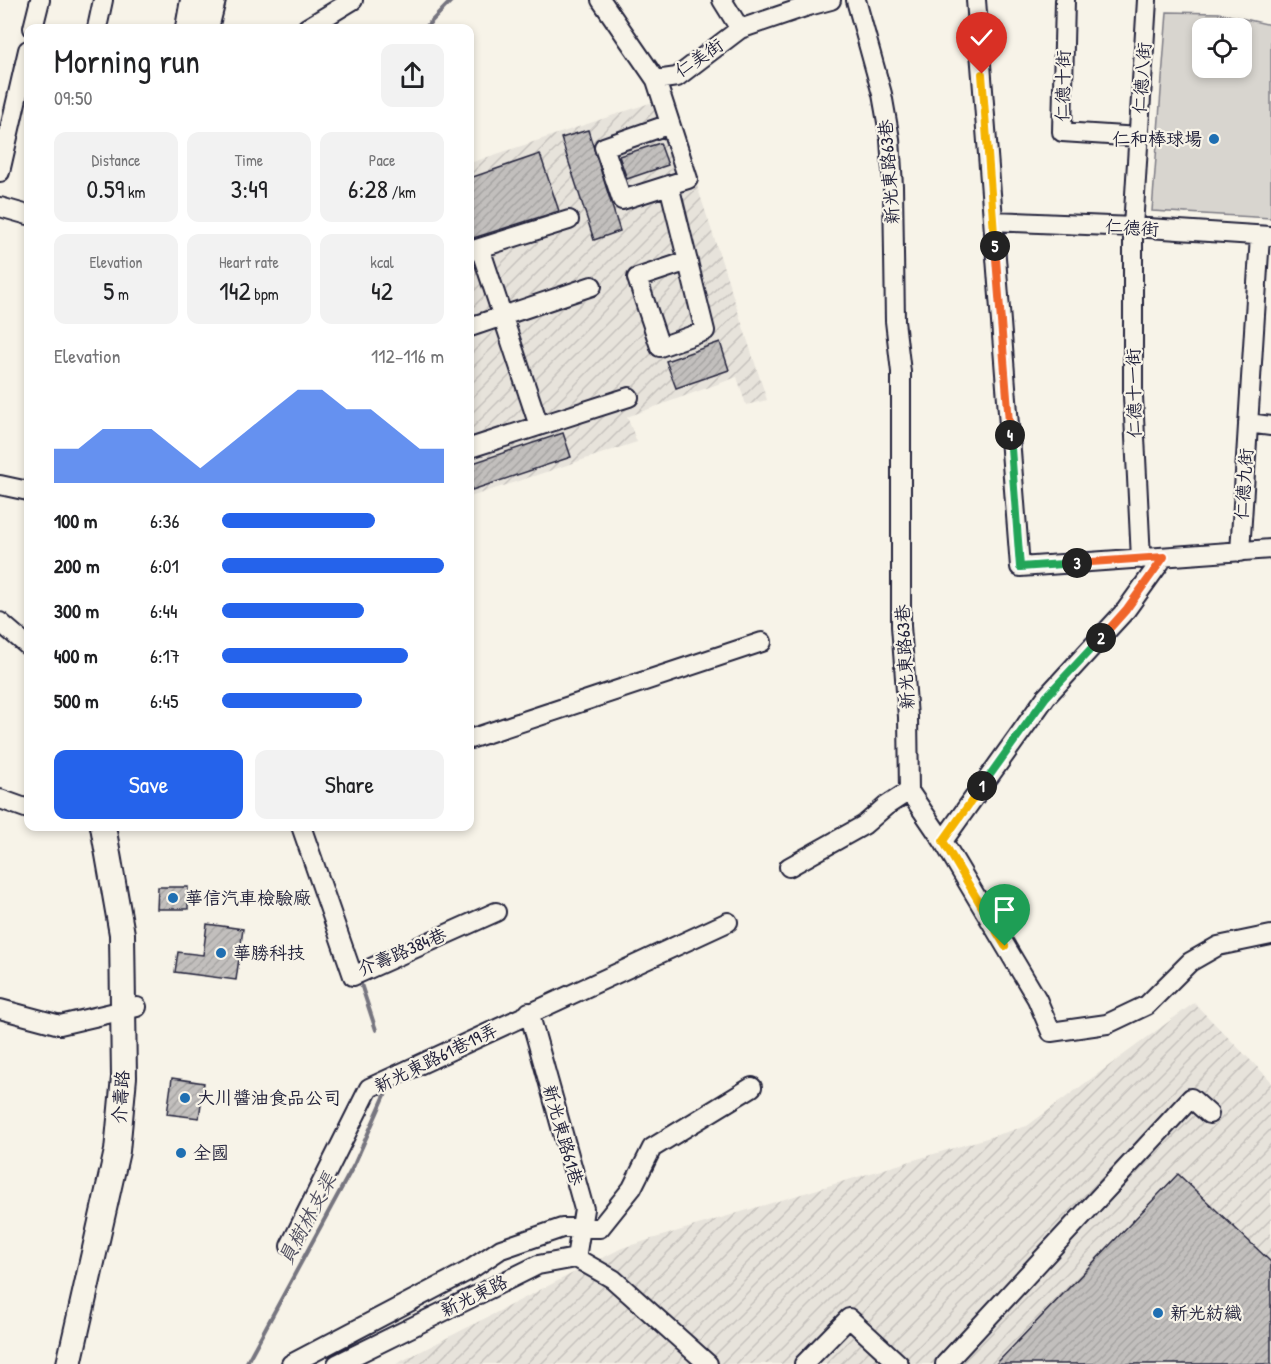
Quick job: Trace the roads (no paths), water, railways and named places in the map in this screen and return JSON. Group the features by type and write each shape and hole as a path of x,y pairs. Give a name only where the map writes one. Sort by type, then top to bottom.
{"main road":[{"path":"189,24 193,0"},
{"path":"207,24 213,0"},
{"name":"介壽路","path":"85,1364 134,1135 138,1049 130,1008 122,934 104,831"},
{"name":"介壽路","path":"69,1364 117,1151 130,1008 137,958 116,831"}],"street":[{"path":"34,24 40,0"},
{"path":"98,24 103,0"},
{"path":"314,24 353,0"},
{"name":"仁美街","path":"601,0 656,80 677,77 740,29 804,3 831,0"},
{"path":"722,0 740,29"},
{"name":"新光東路63巷","path":"856,0 882,94 890,139 895,321 901,372 901,626 908,717 909,791"},
{"path":"976,0 1020,567 1271,549"},
{"name":"仁德十街","path":"1065,0 1062,132 1138,137"},
{"name":"仁德八街","path":"1133,227 1147,0"},
{"path":"0,172 24,67"},
{"path":"656,80 688,179 622,200 604,147 670,124"},
{"path":"669,185 686,252 705,331 660,347 637,279 688,261"},
{"path":"0,207 24,214"},
{"path":"539,426 503,316 475,250 569,220"},
{"name":"仁德街","path":"993,221 1265,236"},
{"name":"仁德十一街","path":"1133,227 1133,396 1142,559"},
{"name":"仁德九街","path":"1240,552 1248,423 1262,331 1265,236"},
{"path":"474,326 592,286"},
{"path":"474,447 628,397"},
{"path":"1248,423 1271,426"},
{"path":"0,485 24,490"},
{"path":"943,841 1046,697 1126,610 1164,557"},
{"path":"0,622 24,643"},
{"path":"474,738 762,642"},
{"path":"789,867 864,825 886,806 909,791 943,841 1037,999 1052,1032 1107,1024 1147,1005 1190,962 1218,946 1271,935"},
{"path":"0,799 24,808"},
{"name":"介壽路384巷","path":"303,831 353,976 496,912"},
{"name":"新光東路61巷19弄","path":"290,1246 369,1088 728,922"},
{"path":"0,1009 60,1025 130,1008"},
{"name":"新光東路61巷","path":"530,1012 584,1209 576,1258"},
{"path":"291,1364 468,1271 501,1249 562,1228 600,1228 632,1188 652,1148 752,1087"},
{"path":"945,1364 1191,1098 1209,1114"},
{"path":"576,1258 613,1279 708,1364"},
{"name":"新光東路","path":"337,1364 538,1265 576,1258"},
{"path":"804,1364 849,1318 899,1364"}],"waterway":[{"name":"員樹林支渠","path":"429,24 452,0"},
{"name":"員樹林支渠","path":"359,978 376,1030"},
{"name":"員樹林支渠","path":"246,1364 354,1165 389,1086"}],"place":[{"name":"仁和棒球場","path":"1214,139"},
{"name":"華信汽車檢驗廠","path":"173,898"},
{"name":"華勝科技","path":"221,953"},
{"name":"大川醬油食品公司","path":"185,1098"},
{"name":"全國","path":"181,1153"},
{"name":"新光紡織","path":"1158,1313"}]}
